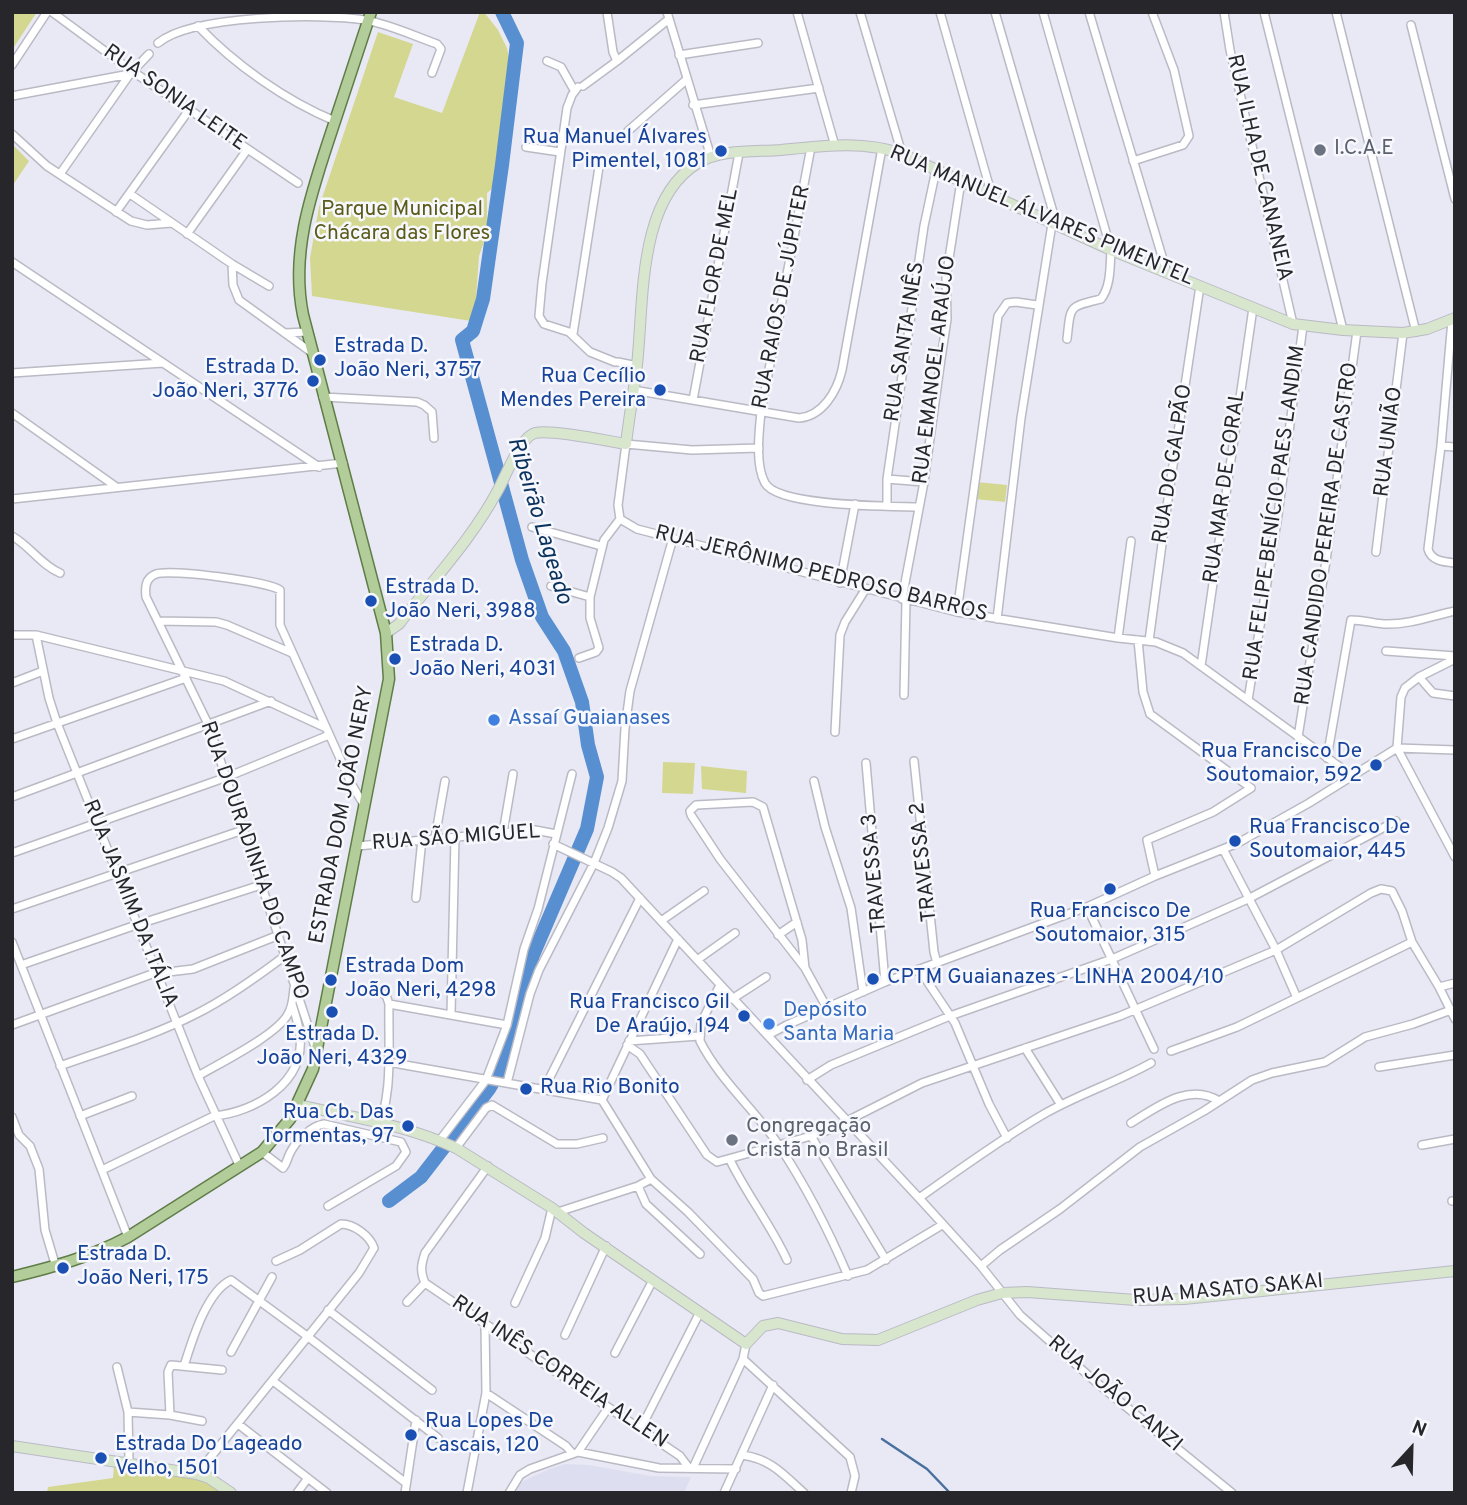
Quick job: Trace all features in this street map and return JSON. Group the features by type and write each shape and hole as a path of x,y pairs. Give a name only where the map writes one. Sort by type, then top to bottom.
{"main road":[{"name":"ESTRADA DOM JOÃO NERY","path":"12,1278 85,1257 128,1237 262,1152 282,1131 299,1105 317,1054 389,679 386,633 337,443 336,421 311,352 300,299 299,253 306,210 370,17"},
{"name":"ESTRADA DOM JOÃO NERY","path":"300,284 306,298 327,397"}],"street":[{"path":"12,65 49,12"},
{"name":"RUA SONIA LEITE","path":"49,12 131,73 298,183"},
{"path":"607,12 617,61"},
{"path":"797,12 835,146"},
{"path":"860,12 902,154"},
{"path":"940,12 992,196"},
{"path":"995,12 1055,225 1037,305 997,619"},
{"path":"1043,12 1111,250 1105,293 1101,299 1083,302 1075,307 1071,314 1067,339"},
{"path":"1089,12 1167,273"},
{"path":"1133,161 1183,145 1189,136 1174,70 1152,12"},
{"name":"RUA ILHA DE CANANEIA","path":"1224,12 1230,50 1298,325"},
{"path":"1264,12 1343,330"},
{"path":"1336,12 1416,332"},
{"path":"637,366 590,352 573,334 544,324 540,316 567,108 578,88 617,61 668,16 711,157"},
{"path":"158,43 173,33 198,26 258,19 370,17 437,44 441,49 432,73"},
{"path":"1411,25 1455,200"},
{"path":"198,26 219,47 297,103 335,121"},
{"path":"679,55 758,43"},
{"path":"60,174 131,73 149,54"},
{"path":"547,61 561,67 578,88"},
{"path":"12,96 131,73"},
{"path":"628,131 686,80"},
{"path":"693,105 819,88"},
{"path":"116,212 189,110"},
{"path":"12,134 32,154 116,212 139,224 171,223"},
{"path":"526,147 560,152"},
{"name":"RUA MANUEL ÁLVARES PIMENTEL","path":"620,519 618,505 637,366 644,277 656,218 688,170 711,157 811,147 882,148 902,154 1111,250 1298,325 1357,331 1416,332 1441,326 1454,319"},
{"name":"RUA RAIOS DE JÚPITER","path":"811,147 761,412 759,448 763,479 772,490 805,500 919,507"},
{"path":"633,390 807,418 821,408 839,382 882,148"},
{"path":"187,234 247,150"},
{"name":"RUA FLOR DE MEL","path":"693,400 739,153"},
{"path":"573,334 599,167"},
{"name":"RUA SANTA INÊS","path":"887,506 887,479 924,226 936,170"},
{"name":"RUA EMANOEL ARAÚJO","path":"904,695 904,600 947,318 946,278 961,181"},
{"path":"130,194 269,286"},
{"path":"12,262 319,467"},
{"path":"232,264 233,285 239,300 311,352"},
{"name":"RUA DO GALPÃO","path":"1149,641 1168,492 1200,286"},
{"path":"957,612 998,316 1007,303 1037,305"},
{"name":"RUA MAR DE CORAL","path":"1201,666 1253,308"},
{"path":"1454,319 1428,549 1436,559 1455,563"},
{"name":"RUA FELIPE BENÍCIO PAES LANDIM","path":"1248,701 1276,527 1298,325"},
{"name":"RUA CANDIDO PEREIRA DE CASTRO","path":"1298,737 1326,561 1357,331"},
{"path":"285,333 307,332"},
{"name":"RUA UNIÃO","path":"1377,552 1403,332"},
{"path":"12,373 163,363"},
{"path":"327,397 424,405 432,412 434,438"},
{"path":"12,413 115,486"},
{"path":"386,633 399,624 472,532 495,496 520,447 530,435 544,432 692,450 759,448"},
{"path":"1441,446 1455,447"},
{"path":"12,499 343,463"},
{"path":"887,479 924,482"},
{"path":"840,583 855,504"},
{"path":"579,658 596,652 599,648 590,618 590,597 601,546 606,535 620,519"},
{"name":"RUA JERÔNIMO PEDROSO BARROS","path":"620,519 637,529 904,600 997,619 1170,646 1351,775"},
{"path":"532,527 601,546"},
{"path":"12,536 21,541 44,564 60,573"},
{"path":"505,1083 535,982 594,863 608,828 622,781 630,691 673,538"},
{"path":"1118,638 1131,541"},
{"name":"RUA DOURADINHA DO CAMPO","path":"292,653 280,625 280,590 272,586 240,579 155,574 146,583 146,597 209,726 317,1054"},
{"path":"551,586 590,597"},
{"path":"835,732 840,635 865,590"},
{"path":"1327,758 1349,623 1353,620 1385,624 1415,621 1455,611"},
{"path":"158,621 216,622 292,653 352,785 364,805"},
{"path":"12,635 36,635 235,685 328,731"},
{"name":"RUA JASMIM DA ITÁLIA","path":"36,635 57,723 176,1024 240,1167"},
{"path":"1138,640 1143,692 1150,714 1251,788 1213,812 1147,840 1155,876"},
{"path":"1385,651 1455,658"},
{"path":"1455,658 1419,677 1405,688 1401,697 1397,748 1455,857"},
{"path":"12,683 43,671"},
{"path":"12,739 184,674"},
{"path":"1419,677 1433,693 1455,696"},
{"path":"12,797 271,701"},
{"path":"12,853 227,778 328,731"},
{"path":"768,1035 885,982 1087,907 1223,849 1267,828 1397,748 1455,750"},
{"name":"TRAVESSA 2","path":"914,761 937,962"},
{"name":"TRAVESSA 3","path":"866,763 885,982"},
{"path":"503,833 513,774"},
{"path":"440,1140 489,1080 507,1024 524,950 538,909 572,774"},
{"path":"435,838 445,781"},
{"path":"814,781 825,827 851,908 863,992"},
{"path":"805,968 802,940 763,807 753,802 696,805 690,811 691,815 720,859 805,968 827,1008"},
{"path":"807,1080 831,1065 950,1016 1112,959 1248,900 1396,821"},
{"path":"12,909 243,830"},
{"name":"RUA SÃO MIGUEL","path":"357,846 535,830 556,834"},
{"path":"451,1014 455,837"},
{"path":"416,898 422,839"},
{"name":"RUA JOÃO CANZI","path":"553,845 621,878 919,1198 981,1266 1020,1315 1097,1383 1232,1493"},
{"path":"1223,849 1276,950 1297,998"},
{"path":"21,965 261,885"},
{"path":"628,1043 644,1059 707,1155 717,1162 730,1160 811,1136 848,1122 922,1083 1137,1009 1276,950 1381,889 1392,891 1412,942 1455,1019"},
{"path":"661,921 704,891"},
{"path":"544,1090 640,898"},
{"path":"1087,907 1154,1049"},
{"path":"778,935 797,922"},
{"path":"697,960 735,933"},
{"path":"12,1025 156,974 193,969 279,935"},
{"path":"602,1100 678,939"},
{"path":"12,942 128,1237"},
{"path":"1171,1051 1237,1027 1412,942"},
{"path":"60,1066 176,1024 234,993 286,955"},
{"path":"919,970 950,1016 1007,1138"},
{"path":"732,999 766,977"},
{"path":"102,1170 215,1116 255,1105 279,1089 296,1064 300,1042 292,1004 294,983"},
{"path":"1439,987 1455,983"},
{"path":"720,985 709,1004 699,1036 710,1057 779,1145 814,1201 848,1276"},
{"path":"375,1136 381,1123 388,1062 389,1004 383,994"},
{"path":"198,1076 269,1032 285,1019 292,1004"},
{"path":"389,1004 507,1024"},
{"path":"981,1266 1140,1147 1242,1086 1262,1076 1325,1062 1365,1037 1451,1010"},
{"path":"628,1043 699,1036"},
{"path":"1025,1048 1060,1105"},
{"path":"1379,1067 1455,1055"},
{"path":"388,1062 602,1100 653,1181 688,1212 753,1279 761,1296 766,1297 799,1286 867,1270 942,1225"},
{"path":"919,1198 1060,1105 1151,1063"},
{"path":"1131,1123 1185,1095 1204,1094 1219,1101"},
{"path":"80,1116 132,1096"},
{"path":"299,1105 381,1123 440,1140 456,1148 555,1210 746,1345 743,1359 691,1468"},
{"path":"456,1148 486,1108 492,1105 557,1144 577,1144 603,1138"},
{"path":"12,1117 19,1135 30,1146 39,1170 45,1230 56,1267"},
{"path":"262,1152 283,1168 293,1147 319,1125 401,1142 406,1152 402,1159 328,1206"},
{"path":"811,1136 886,1260"},
{"path":"1422,1144 1455,1139"},
{"path":"730,1160 787,1260"},
{"path":"407,1302 425,1283 421,1266 425,1253 488,1166"},
{"path":"555,1210 653,1181"},
{"path":"638,1186 646,1204 700,1254"},
{"path":"515,1303 555,1210"},
{"path":"197,1474 371,1256 374,1248 370,1240 352,1226 341,1224 300,1250 276,1261"},
{"path":"565,1335 606,1246"},
{"name":"RUA MASATO SAKAI","path":"746,1345 763,1326 778,1323 842,1339 878,1340 977,1300 1002,1293 1027,1292 1136,1300 1184,1298 1455,1271"},
{"path":"231,1352 272,1277"},
{"path":"615,1353 653,1280"},
{"path":"184,1366 202,1316 223,1284 234,1281 438,1438"},
{"name":"RUA INÊS CORREIA ALLEN","path":"425,1283 641,1428 680,1456 691,1468"},
{"path":"328,1310 432,1390"},
{"path":"641,1428 700,1312"},
{"path":"467,1493 486,1393 485,1323"},
{"path":"743,1359 850,1457 855,1476 851,1493"},
{"path":"170,1415 169,1367 173,1364 222,1370"},
{"path":"117,1367 128,1412 129,1462"},
{"path":"273,1381 406,1483"},
{"path":"724,1493 773,1385"},
{"path":"486,1393 575,1453 659,1468 736,1469"},
{"path":"509,1493 520,1475 575,1453 608,1408"},
{"path":"128,1412 202,1421"},
{"path":"405,1493 416,1420"},
{"path":"238,1424 327,1493"},
{"path":"12,1446 197,1474 209,1478 231,1493"},
{"path":"742,1455 756,1457 771,1464 804,1493"},
{"path":"297,1493 309,1478"},
{"path":"1218,1493 1220,1484"}],"shaded area":[{"path":"565,1464 589,1465 651,1476 691,1477 684,1493 516,1493 519,1483"}],"green space":[{"path":"12,12 37,12 12,50"},
{"name":"Parque Municipal Chácara das Flores","path":"480,12 484,12 498,30 507,48 510,63 499,148 502,163 498,175 499,183 487,193 487,233 479,256 476,299 471,321 312,296 310,258 319,207 378,32 413,44 394,97 442,113"},
{"path":"12,144 29,161 13,185 12,185"},
{"path":"977,482 1007,485 1005,502 975,499"},
{"path":"663,762 695,763 693,794 662,793"},
{"path":"701,766 747,771 746,793 702,789"},
{"path":"114,1465 185,1476 224,1493 47,1493 48,1487 113,1478"}],"waterway":[{"name":"Ribeirão Lageado","path":"389,1201 421,1177 489,1089 502,1067 533,955 587,829 597,777 588,745 582,702 564,651 542,617 522,560 462,340 473,331 483,299 517,43 502,12"},
{"path":"882,1439 927,1469 950,1493"}],"place":[{"name":"I.C.A.E","path":"1320,150"},
{"name":"Rua Manuel Álvares Pimentel, 1081","path":"721,151"},
{"name":"Estrada D. João Neri, 3757","path":"320,360"},
{"name":"Estrada D. João Neri, 3776","path":"313,381"},
{"name":"Rua Cecílio Mendes Pereira","path":"660,390"},
{"name":"Estrada D. João Neri, 3988","path":"371,601"},
{"name":"Estrada D. João Neri, 4031","path":"395,659"},
{"name":"Assaí Guaianases","path":"494,720"},
{"name":"Rua Francisco De Soutomaior, 592","path":"1376,765"},
{"name":"Rua Francisco De Soutomaior, 445","path":"1235,841"},
{"name":"Rua Francisco De Soutomaior, 315","path":"1110,889"},
{"name":"CPTM Guaianazes - LINHA 2004/10","path":"873,979"},
{"name":"Estrada Dom João Neri, 4298","path":"331,980"},
{"name":"Estrada D. João Neri, 4329","path":"332,1012"},
{"name":"Rua Francisco Gil De Araújo, 194","path":"744,1016"},
{"name":"Depósito Santa Maria","path":"769,1024"},
{"name":"Rua Rio Bonito","path":"526,1089"},
{"name":"Rua Cb. Das Tormentas, 97","path":"408,1126"},
{"name":"Congregação Cristã no Brasil","path":"732,1140"},
{"name":"Estrada D. João Neri, 175","path":"63,1268"},
{"name":"Rua Lopes De Cascais, 120","path":"411,1435"},
{"name":"Estrada Do Lageado Velho, 1501","path":"101,1458"}]}
